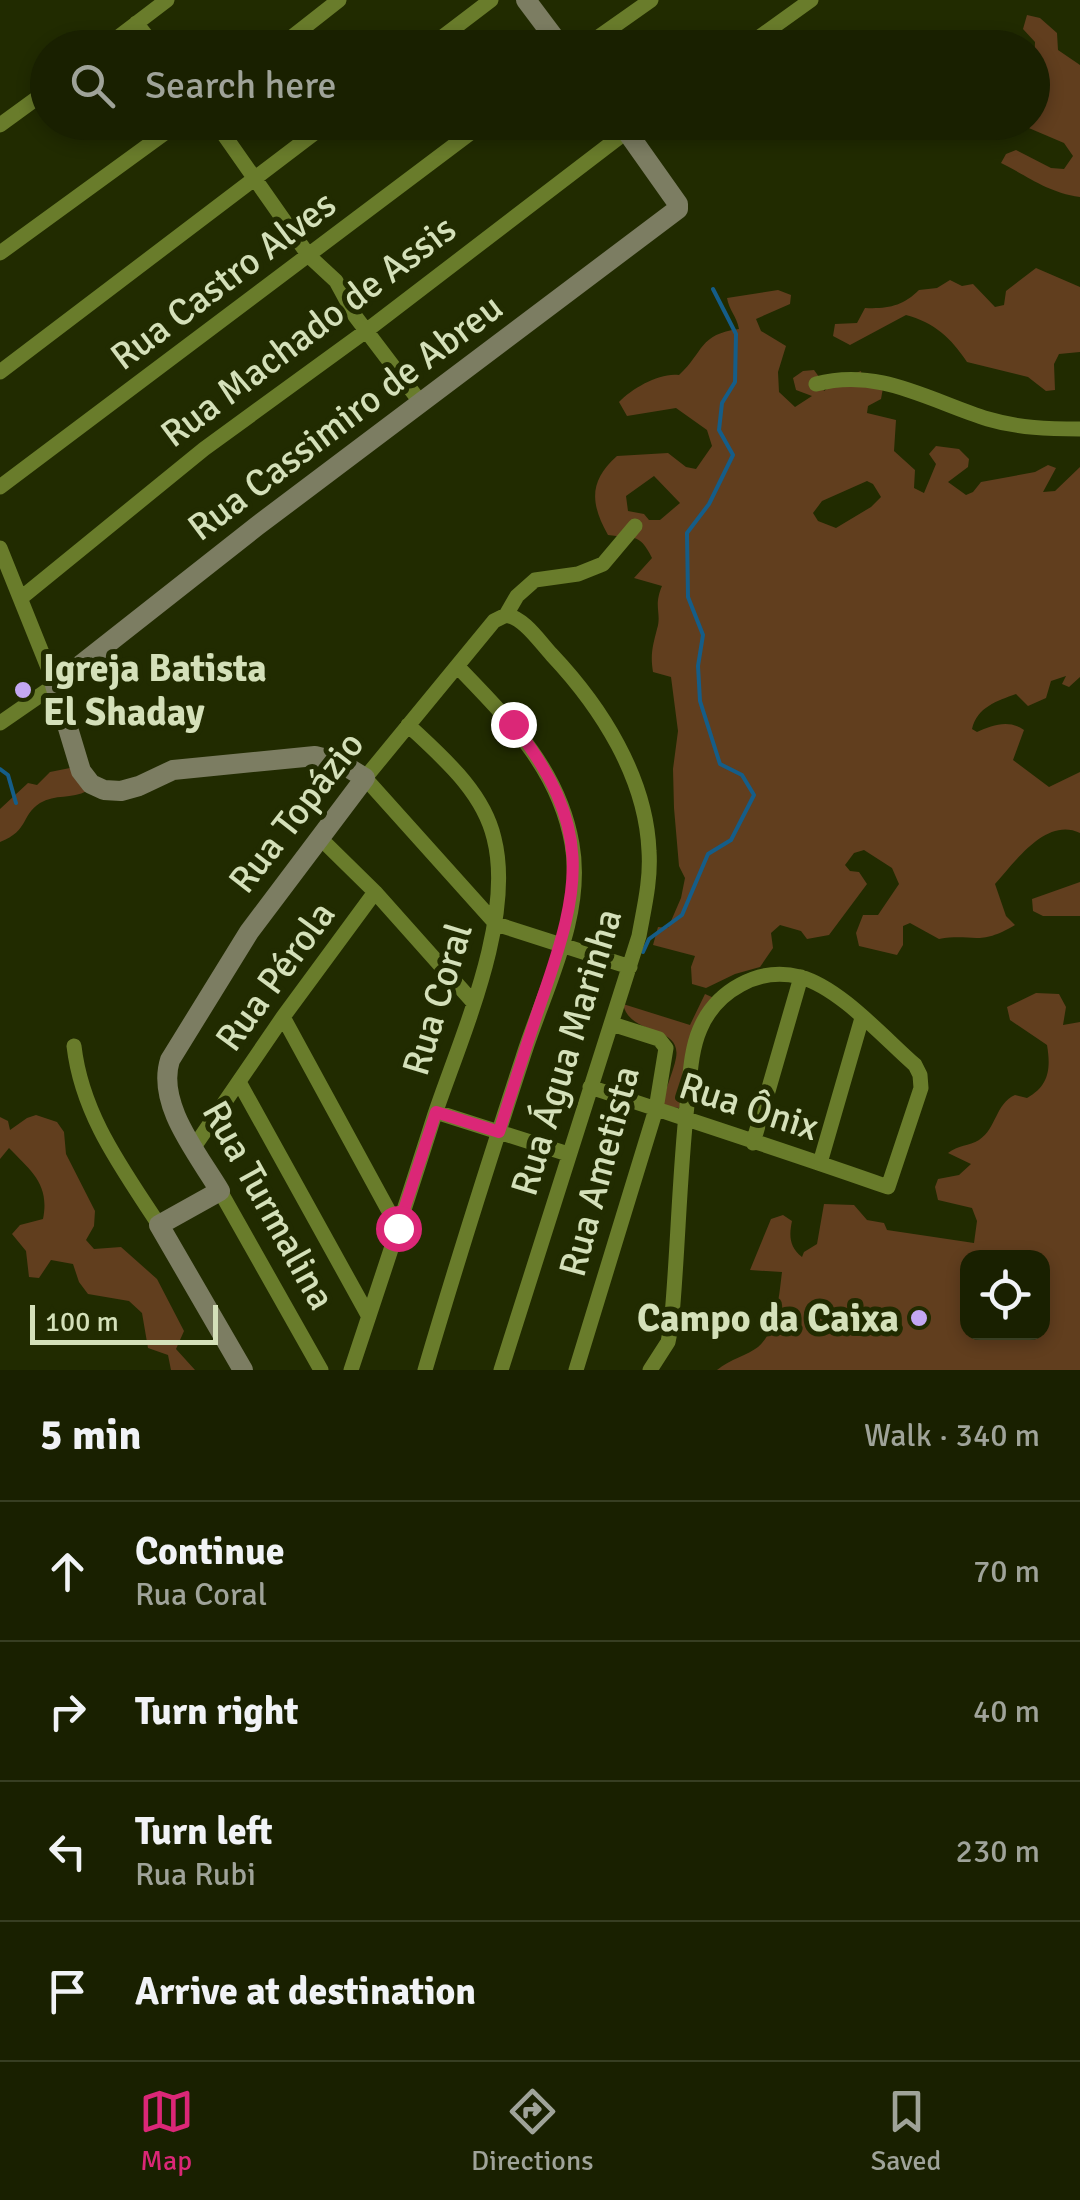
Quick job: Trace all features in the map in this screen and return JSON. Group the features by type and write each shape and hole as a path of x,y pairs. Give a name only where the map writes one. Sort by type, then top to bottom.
{"street":[{"path":"127,30 167,0"},
{"path":"301,30 339,0"},
{"path":"452,30 491,0"},
{"path":"526,0 548,30"},
{"path":"609,30 651,0"},
{"path":"769,30 811,0"},
{"path":"136,23 142,30"},
{"path":"0,125 30,103"},
{"path":"0,253 155,140"},
{"path":"227,140 310,256 336,281 366,331 422,403"},
{"path":"0,372 305,140"},
{"name":"Rua Castro Alves","path":"0,487 461,140"},
{"name":"Rua Machado de Assis","path":"21,598 204,448 366,331 609,140"},
{"name":"Rua Cassimiro de Abreu","path":"54,685 679,207 637,140"},
{"path":"816,384 834,379 869,379 914,390 960,410 1014,426 1080,429"},
{"name":"Rua Topázio","path":"166,1072 248,932 365,778 494,621 506,615 517,596 535,580 578,574 603,564 635,526"},
{"path":"0,548 54,685 81,772 91,784 104,790 121,790 173,770 315,756 339,762 365,778 496,924 630,966"},
{"name":"Rua Água Marinha","path":"501,1370 630,966 647,896 650,850 640,803 625,761 603,719 561,665 517,618 506,615"},
{"path":"424,1370 562,944 575,883 572,844 562,807 535,752 458,668"},
{"path":"0,723 54,685"},
{"name":"Rua Coral","path":"351,1370 496,924 498,858 482,807 447,762 408,725"},
{"path":"319,837 473,1002"},
{"name":"Rua Pérola","path":"194,1147 374,892"},
{"path":"650,1370 668,1342 671,1327 686,1120 696,1042 715,1006 748,980 782,974 802,977 835,995 862,1018 820,1163"},
{"path":"753,1143 802,977"},
{"path":"283,1017 398,1228"},
{"name":"Rua Ônix","path":"590,1087 888,1187 921,1088 920,1075 862,1018"},
{"name":"Rua Ametista","path":"576,1370 656,1109 666,1046 659,1039 612,1024"},
{"path":"74,1046 77,1071 101,1135 243,1370"},
{"name":"Rua Turmalina","path":"166,1072 172,1102 194,1147 322,1370"},
{"path":"239,1082 368,1315"},
{"path":"436,1112 568,1154"},
{"path":"158,1225 220,1191"}],"shaded area":[{"path":"1027,15 1040,18 1057,33 1058,50 1080,65 1080,197 1048,188 1001,163 1006,154 1016,150 1051,168 1064,169 1073,156 1064,143 1050,137 1050,30 1023,29"},
{"path":"1036,268 1080,287 1080,352 1059,354 1054,364 1055,390 1046,391 1028,377 967,362 941,332 906,315 850,345 833,336 835,324 857,323 865,308 895,305 919,290 937,288 950,280 962,286 973,284 995,307 1004,305 1006,291"},
{"path":"778,290 791,295 790,304 756,319 761,331 786,346 778,372 779,392 795,407 812,396 796,390 793,378 803,371 814,370 824,391 861,371 863,383 883,388 881,399 868,406 867,413 896,420 894,451 915,470 914,488 924,493 936,464 929,454 936,446 959,449 969,459 968,467 948,482 966,495 981,482 1035,472 1048,465 1056,468 1043,492 1055,491 1080,467 1080,677 1069,687 1062,684 1066,676 1051,681 1046,698 1028,706 1016,694 995,702 978,715 972,729 977,732 1006,724 1024,730 1013,760 1049,787 1080,772 1080,833 1055,831 1044,836 995,884 1006,916 1015,925 1003,932 984,938 939,939 910,923 903,926 903,945 897,955 859,946 856,933 863,915 878,915 899,884 892,868 864,850 854,853 845,865 850,871 859,872 867,884 829,935 807,939 801,931 780,925 771,933 773,948 760,967 706,988 692,984 695,956 653,945 658,927 668,928 685,878 679,866 674,808 673,769 678,731 671,677 653,672 652,666 662,586 634,578 652,558 639,540 608,535 598,513 595,493 601,474 617,456 668,453 686,467 696,469 712,446 707,430 676,408 627,416 619,402 647,382 679,375 709,340 739,329 727,298","holes":["654,476 680,503 660,520 628,511 626,496","867,481 881,497 871,507 836,528 818,521 813,513 822,501"]},
{"path":"70,768 87,791 40,803 16,833 0,842 0,809 28,783 37,785 50,772"},
{"path":"1080,882 1080,916 1043,916 1033,911 1032,899"},
{"path":"1036,993 1059,994 1066,1007 1063,1025 1080,1022 1080,1370 717,1370 758,1347 773,1322 782,1272 750,1270 771,1219 783,1215 792,1221 791,1240 802,1257 817,1244 824,1204 854,1205 867,1220 884,1223 887,1230 974,1243 977,1221 972,1208 938,1200 935,1187 938,1179 959,1175 971,1164 948,1153 979,1140 1008,1099 1015,1095 1027,1098 1044,1082 1049,1062 1047,1045 1010,1020 1007,1007"},
{"path":"705,994 714,998 679,1108 662,1106 676,1047 664,1035 635,1022 623,1004 690,1025"},
{"path":"36,1115 57,1122 64,1132 66,1154 95,1211 94,1226 86,1240 94,1249 121,1247 157,1279 184,1331 176,1349 195,1370 171,1370 168,1355 148,1348 142,1313 129,1301 88,1294 73,1264 51,1260 39,1278 29,1277 26,1251 12,1234 20,1225 43,1219 44,1196 37,1179 9,1148 0,1159 0,1117 8,1121 10,1130"}],"waterway":[{"path":"643,952 649,939 682,915 708,854 731,840 754,795 742,775 720,764 700,701 698,666 703,635 688,597 687,533 709,504 733,455 719,430 722,403 735,382 736,334 713,289"},
{"path":"0,769 8,775 16,803"}],"place":[{"name":"Igreja Batista El Shaday","path":"23,690"},
{"name":"Campo da Caixa","path":"919,1318"}],"route":[{"path":"398,1228 436,1112 499,1132 568,921 575,883 572,844 562,807 535,752 513,724"}]}
